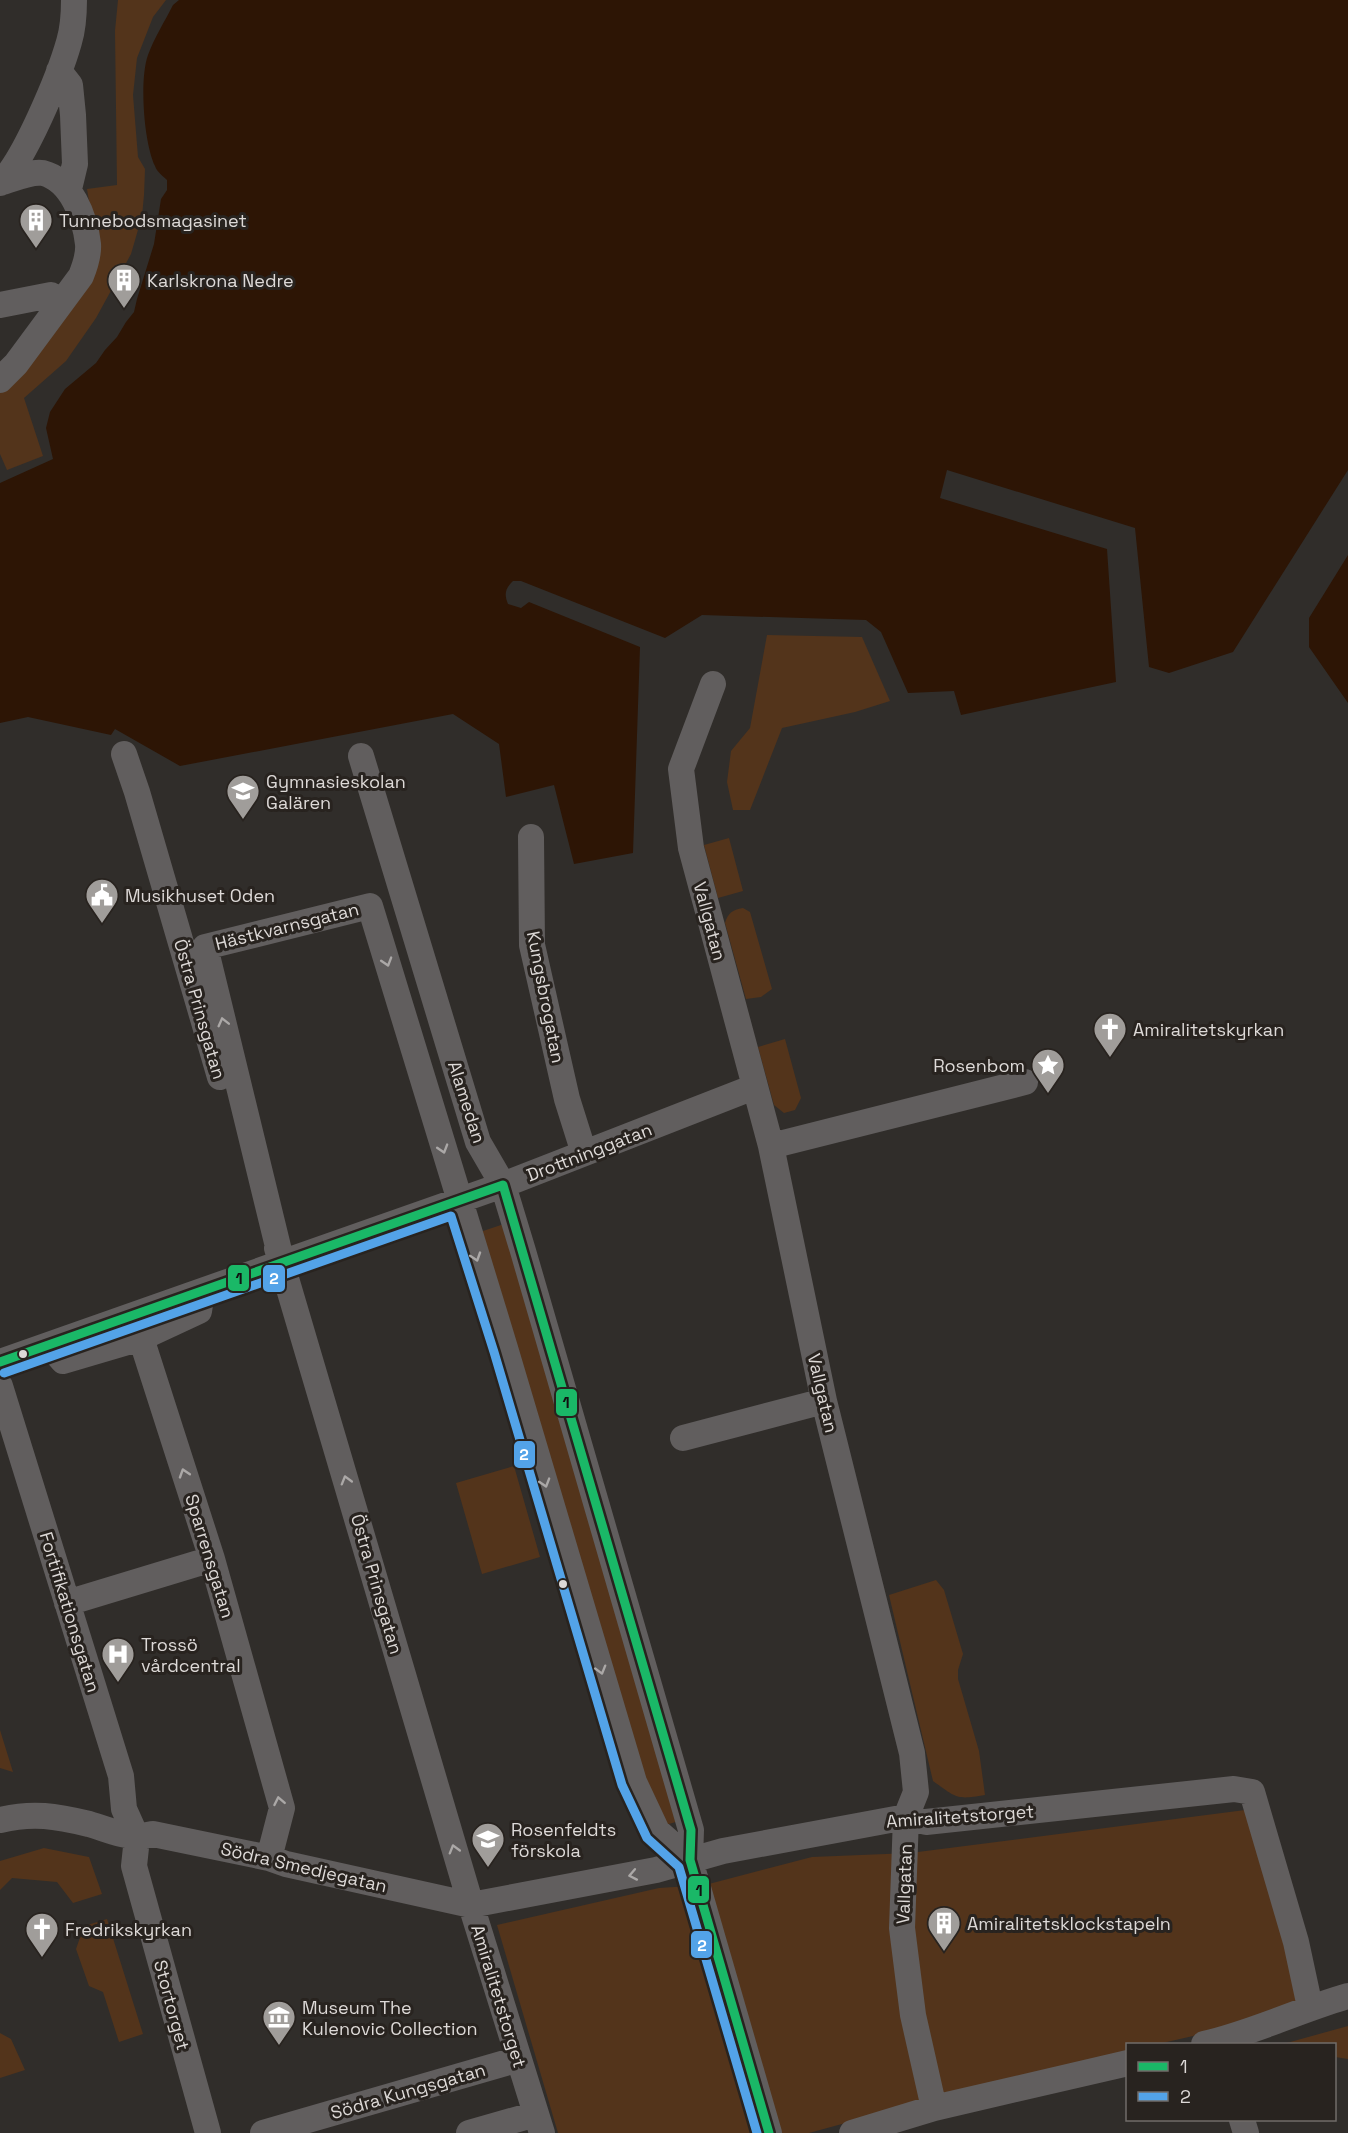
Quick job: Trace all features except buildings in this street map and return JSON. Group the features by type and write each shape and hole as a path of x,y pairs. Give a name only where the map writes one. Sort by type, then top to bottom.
{"street":[{"path":"1,182 17,163 59,71 70,39 74,0"},
{"path":"59,71 70,85 73,114 75,164 69,189"},
{"path":"0,380 16,364 81,276 87,259 88,244 77,205 69,189 58,179 41,172 1,182"},
{"path":"0,305 51,295 61,303"},
{"name":"Vallgatan","path":"713,684 681,769 691,848 771,1146 824,1401 912,1753 916,1791 906,1817 902,1928 913,2015 934,2108"},
{"name":"Östra Prinsgatan","path":"124,754 220,1079 282,1263 471,1905"},
{"name":"Alamedan","path":"361,756 478,1142 503,1185 691,1830 690,1860 769,2133"},
{"name":"Kungsbrogatan","path":"531,837 532,945 567,1099 584,1154"},
{"name":"Alamedan","path":"370,906 512,1370 634,1782 657,1831 690,1860"},
{"name":"Hästkvarnsgatan","path":"205,947 370,906"},
{"name":"Östra Prinsgatan","path":"205,947 282,1263"},
{"path":"771,1146 1025,1082"},
{"name":"Drottninggatan","path":"0,1362 503,1185 754,1087"},
{"path":"49,1345 63,1361 141,1338 199,1311 202,1291"},
{"name":"Sparrensgatan","path":"141,1338 212,1559 282,1808 268,1858"},
{"name":"Fortifikationsgatan","path":"0,1386 121,1776 124,1809 137,1838"},
{"path":"683,1438 824,1401"},
{"path":"67,1603 212,1559"},
{"name":"Amiralitetstorget","path":"537,2116 471,1905 656,1870 723,1851 906,1817 926,1822 1234,1789 1252,1792 1296,1942 1310,2007"},
{"path":"0,1820 22,1815 44,1815 137,1838"},
{"name":"Södra Smedjegatan","path":"137,1838 153,1834 471,1905"},
{"name":"Stortorget","path":"137,1838 134,1866 208,2133"},
{"path":"1215,2043 1310,2007 1348,1996"},
{"path":"852,2133 934,2108 1126,2062"},
{"name":"Södra Kungsgatan","path":"263,2133 520,2064"},
{"path":"469,2133 537,2116"}],"shaded area":[{"path":"118,0 166,0 153,17 137,58 133,95 138,157 145,169 142,216 131,254 96,318 66,361 24,398 43,456 7,470 0,454 0,388 81,291 91,213 87,189 117,185 115,31"},
{"path":"179,0 1348,0 1348,470 1233,652 1169,673 1149,667 1135,528 947,470 940,498 1107,549 1116,682 961,715 954,691 908,693 881,632 866,620 702,615 665,638 521,581 513,581 506,592 508,604 521,608 529,602 640,647 633,853 574,864 554,785 506,797 499,744 453,714 180,766 115,729 111,735 28,717 0,723 0,483 53,459 46,428 50,412 65,389 96,363 134,312 154,244 161,199 167,190 167,180 156,168 148,142 143,95 145,66 156,36 173,5"},
{"path":"1348,555 1348,703 1309,647 1309,618"},
{"path":"767,635 862,637 890,701 855,712 782,728 750,810 733,810 727,782 731,751 750,728"},
{"path":"729,838 743,891 718,898 704,845"},
{"path":"743,908 750,912 772,989 761,997 746,999 725,923 731,912"},
{"path":"785,1039 801,1098 795,1110 784,1113 774,1105 758,1047"},
{"path":"507,1223 679,1821 662,1826 632,1753 477,1233"},
{"path":"514,1466 540,1557 482,1574 456,1483"},
{"path":"936,1580 944,1590 963,1654 958,1679 979,1751 985,1795 957,1796 933,1781 889,1595"},
{"path":"0,1730 13,1772 0,1768"},
{"path":"1253,1809 1298,2001 1215,2031 1162,2043 1126,2043 1126,2052 944,2096 809,2133 558,2133 497,1925 659,1888 705,1885 812,1857 910,1853"},
{"path":"44,1848 89,1857 102,1894 73,1903 57,1882 12,1878 0,1890 0,1861"},
{"path":"107,1919 143,2034 119,2042 103,1992 89,1986 76,1949 84,1926"},
{"path":"1348,2026 1348,2059 1336,2057 1336,2043 1287,2043"},
{"path":"0,2033 11,2039 25,2070 0,2078"}],"transit line":[{"name":"1","path":"0,1362 503,1185 691,1830 690,1860 769,2133"},
{"name":"2","path":"4,1373 451,1216 494,1352 622,1785 647,1838 679,1867 757,2133"}],"place":[{"name":"Tunnebodsmagasinet","path":"36,249"},
{"name":"Karlskrona Nedre","path":"124,309"},
{"name":"Gymnasieskolan Galären","path":"243,820"},
{"name":"Musikhuset Oden","path":"102,924"},
{"name":"Amiralitetskyrkan","path":"1110,1058"},
{"name":"Rosenbom","path":"1048,1094"},
{"name":"Trossö vårdcentral","path":"118,1683"},
{"name":"Rosenfeldts förskola","path":"488,1868"},
{"name":"Amiralitetsklockstapeln","path":"944,1952"},
{"name":"Fredrikskyrkan","path":"42,1958"},
{"name":"Museum The Kulenovic Collection","path":"279,2046"}]}
